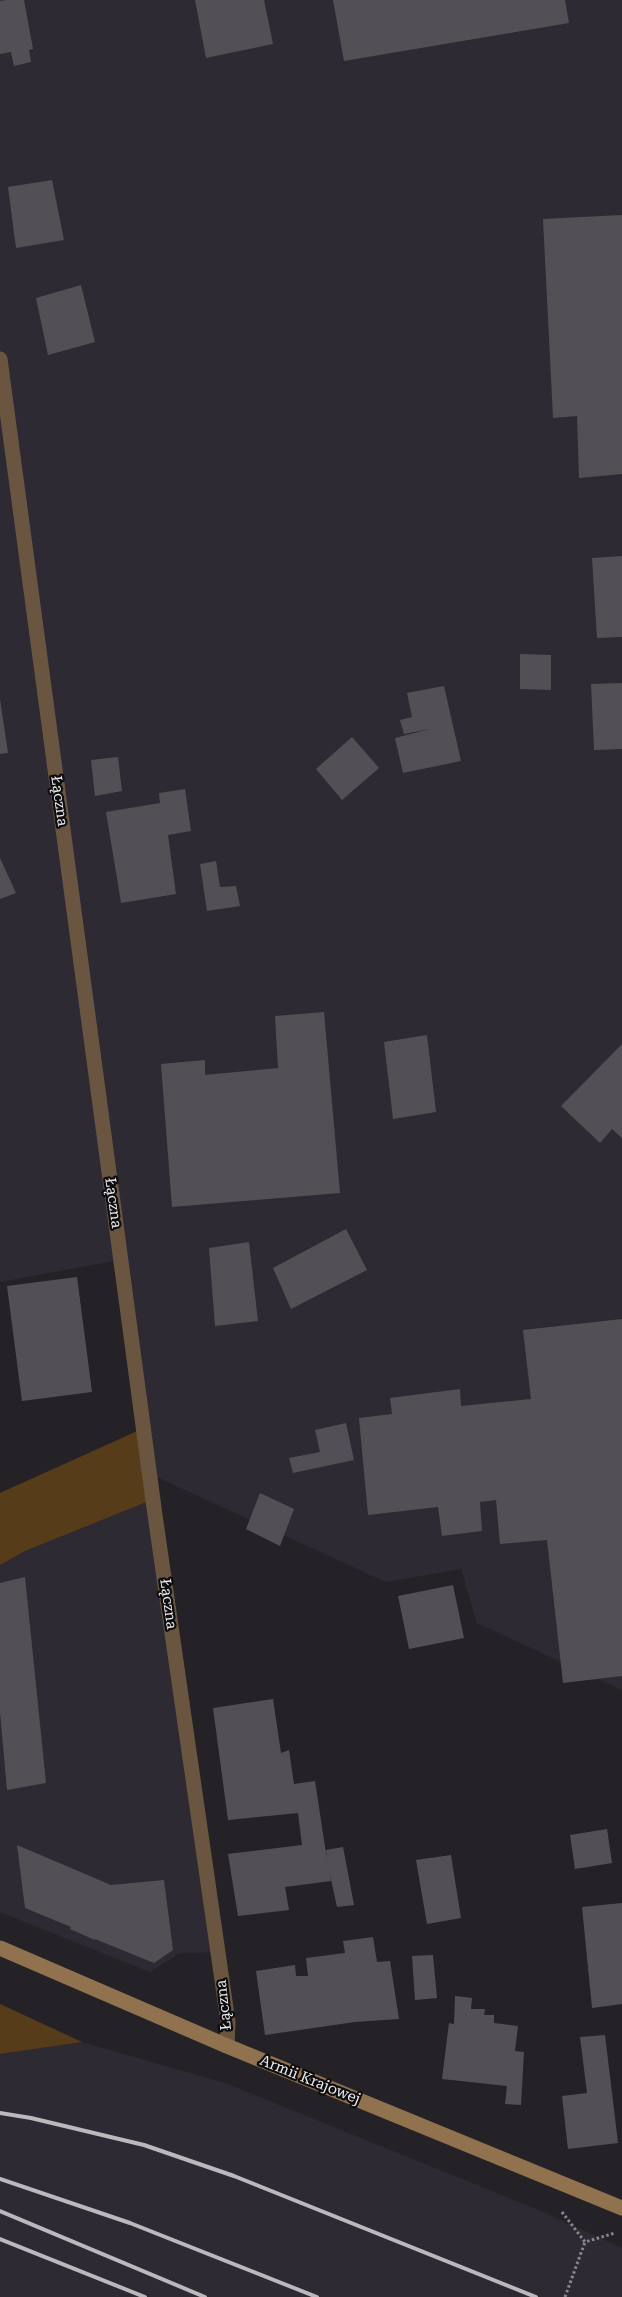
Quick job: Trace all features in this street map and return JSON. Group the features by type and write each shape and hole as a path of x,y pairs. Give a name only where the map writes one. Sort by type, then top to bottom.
{"street":[{"name":"Łączna","path":"0,359 155,1515 228,2022 227,2046"},
{"name":"Armii Krajowej","path":"0,1948 227,2046 622,2208"}],"path":[{"path":"558,2206 585,2242"},
{"path":"585,2242 621,2232"},
{"path":"565,2297 585,2242"}],"shaded area":[{"path":"0,0 622,0 622,1690 477,1623 461,1569 386,1582 150,1474 136,1373 113,1261 0,1282"},
{"path":"144,1428 154,1499 25,1551 0,1565 0,1493"},
{"path":"154,1499 218,1952 180,1953 150,1972 0,1912 0,1565 25,1551"},
{"path":"0,2004 82,2042 0,2054"},
{"path":"82,2042 225,2083 541,2211 622,2248 622,2297 0,2297 0,2054"}],"building":[{"path":"24,0 33,49 29,50 31,62 14,66 11,52 0,54 0,1"},
{"path":"195,0 264,0 273,44 206,58"},
{"path":"333,0 565,0 569,23 344,61"},
{"path":"52,180 64,240 16,248 8,187"},
{"path":"622,215 622,474 579,478 577,416 553,418 543,219"},
{"path":"81,285 95,342 48,355 36,298"},
{"path":"622,556 622,637 597,638 592,558"},
{"path":"520,654 551,655 551,690 520,689"},
{"path":"622,683 622,749 594,750 591,684"},
{"path":"444,686 461,761 403,773 395,738 430,729 404,734 400,720 412,717 407,693"},
{"path":"0,699 8,753 0,754"},
{"path":"352,737 379,768 342,800 316,769"},
{"path":"118,757 122,791 95,796 91,760"},
{"path":"185,789 191,831 168,835 176,894 121,903 106,812 160,803 159,793"},
{"path":"0,858 16,893 0,899"},
{"path":"216,861 220,887 236,886 240,906 207,911 200,864"},
{"path":"324,1012 340,1193 172,1207 161,1064 205,1060 205,1075 278,1068 275,1016"},
{"path":"427,1035 436,1112 393,1119 384,1042"},
{"path":"622,1044 622,1138 612,1129 600,1143 561,1106"},
{"path":"346,1229 367,1270 291,1309 273,1268"},
{"path":"249,1242 258,1321 215,1326 209,1248"},
{"path":"77,1277 92,1392 22,1401 7,1286"},
{"path":"622,1319 622,1676 563,1683 547,1540 500,1544 496,1500 480,1502 482,1531 442,1536 438,1507 368,1515 359,1418 392,1414 390,1398 460,1389 461,1406 531,1399 523,1330"},
{"path":"346,1423 354,1460 293,1473 289,1458 320,1452 315,1430"},
{"path":"260,1493 294,1509 280,1546 246,1529"},
{"path":"25,1577 46,1783 7,1790 0,1712 0,1583"},
{"path":"453,1585 464,1638 409,1649 398,1596"},
{"path":"273,1699 281,1753 289,1750 294,1784 315,1781 327,1860 326,1850 343,1847 354,1905 337,1907 329,1870 331,1881 285,1887 289,1910 238,1916 228,1854 302,1845 298,1813 228,1820 213,1708"},
{"path":"607,1829 612,1863 575,1869 570,1835"},
{"path":"17,1845 111,1885 164,1880 173,1950 154,1963 95,1940 70,1929 71,1927 25,1908"},
{"path":"451,1855 461,1918 427,1924 416,1860"},
{"path":"622,1903 622,2004 592,2008 582,1907"},
{"path":"373,1937 377,1962 390,1961 399,2019 355,2022 265,2035 256,1971 295,1965 296,1976 308,1976 306,1958 345,1953 343,1941"},
{"path":"433,1955 437,1998 415,2000 412,1956"},
{"path":"455,1996 472,1998 471,2009 485,2009 484,2015 494,2015 494,2023 518,2026 515,2051 524,2052 521,2105 505,2104 507,2086 442,2079 449,2023 454,2024"},
{"path":"605,2035 618,2143 568,2149 562,2096 587,2093 580,2037"}],"railway":[{"path":"0,2113 31,2118 144,2145 234,2176 536,2297"},
{"path":"0,2179 130,2223 317,2297"},
{"path":"0,2211 205,2297"},
{"path":"0,2239 145,2297"}]}
